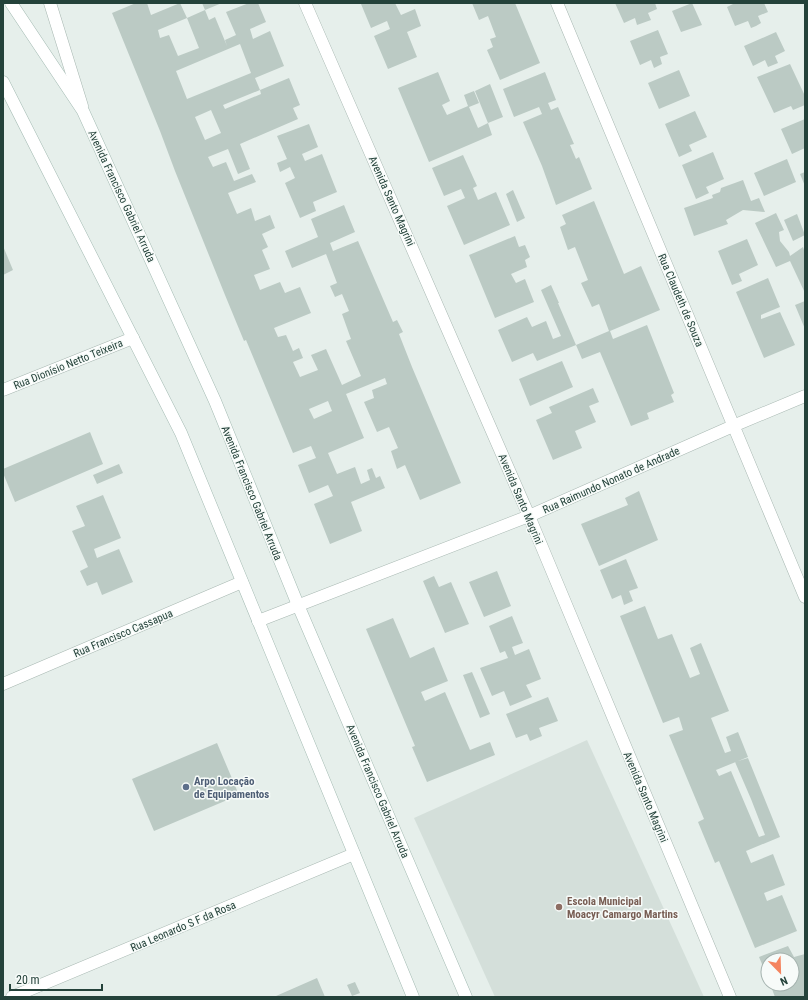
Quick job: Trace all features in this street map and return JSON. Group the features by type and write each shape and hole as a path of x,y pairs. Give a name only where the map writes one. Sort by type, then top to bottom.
{"street":[{"name":"Avenida Francisco Gabriel Arruda","path":"11,3 83,111 215,400 298,605 466,997"},
{"path":"50,3 83,111"},
{"name":"Avenida Santo Magrini","path":"305,3 529,516 730,997"},
{"name":"Rua Claudeth de Souza","path":"557,3 805,597"},
{"path":"3,82 181,433 413,997"},
{"name":"Rua Dionísio Netto Teixeira","path":"3,390 133,338"},
{"name":"Rua Raimundo Nonato de Andrade","path":"258,621 529,516 805,396"},
{"name":"Rua Francisco Cassapua","path":"3,684 242,582"},
{"name":"Rua Leonardo S F da Rosa","path":"12,997 354,854"}],"shaded area":[{"name":"Escola Municipal Moacyr Camargo Martins","path":"587,740 704,997 495,997 414,818"}],"building":[{"path":"136,3 147,3 151,15 180,3 187,18 205,10 209,20 215,17 227,46 225,40 236,35 226,12 249,3 258,3 266,22 250,29 253,39 270,31 284,66 255,78 260,90 289,78 300,105 293,108 298,119 240,144 250,169 238,174 228,149 208,157 213,167 226,162 234,181 252,174 256,182 228,193 237,214 251,208 255,221 270,215 275,228 262,234 268,247 262,250 270,269 254,275 260,290 280,282 285,293 300,287 311,313 274,328 278,337 286,335 293,351 299,348 303,358 293,362 300,377 318,370 311,355 326,349 342,385 361,376 346,341 351,339 342,314 349,311 342,294 335,297 330,286 337,283 326,254 292,268 285,251 318,237 311,219 344,205 355,232 330,243 333,251 358,241 393,322 397,320 403,332 399,334 461,483 420,500 405,465 397,469 391,451 398,448 389,427 377,432 364,402 374,398 372,390 387,384 385,378 346,394 364,438 328,453 337,474 355,467 361,484 370,480 367,470 372,468 376,478 380,476 385,488 351,502 362,531 330,544 314,504 333,496 328,485 309,493 298,465 316,458 311,446 293,453 246,340 244,341 225,295 112,13","holes":["187,18 199,48 178,56 169,35 160,38 158,30","240,44 251,73 187,99 176,71","260,90 261,94 225,109 223,105","211,110 221,133 205,140 195,117","328,401 332,411 314,419 309,409"]},
{"path":"202,3 222,3 205,10"},
{"path":"395,3 401,15 415,9 421,26 407,32 417,57 388,69 374,36 390,29 387,21 371,28 361,4"},
{"path":"472,3 515,3 540,63 500,80 487,50 493,47 490,39 496,37 488,16 479,20"},
{"path":"615,3 655,3 657,9 648,13 651,20 637,25 635,18 624,23"},
{"path":"692,3 702,25 681,32 672,11"},
{"path":"735,3 764,3 768,12 758,16 761,23 756,26 751,28 748,21 735,26 727,7"},
{"path":"658,30 668,54 660,57 662,64 654,68 651,60 640,65 630,41"},
{"path":"776,32 785,51 775,56 778,63 768,67 765,60 753,66 744,46"},
{"path":"790,64 805,96 805,105 793,110 791,106 774,113 757,77"},
{"path":"679,70 690,96 659,109 648,83"},
{"path":"438,72 450,101 442,105 447,115 468,106 464,95 474,91 479,103 469,107 478,128 488,123 492,135 429,162 398,88"},
{"path":"545,72 556,100 548,103 551,110 558,107 574,144 570,145 576,159 579,157 592,189 556,205 542,166 523,122 542,114 539,107 514,117 503,89"},
{"path":"490,84 503,117 488,123 475,91"},
{"path":"695,111 707,137 689,145 692,151 679,157 665,124"},
{"path":"805,119 805,148 792,154 781,129"},
{"path":"309,124 318,147 302,154 305,161 322,154 337,192 313,202 316,211 300,218 285,183 295,178 290,167 280,172 277,163 287,159 277,136"},
{"path":"713,152 724,179 706,187 709,193 696,199 682,165"},
{"path":"463,155 477,186 473,188 478,200 496,192 510,225 464,245 447,206 465,198 461,189 444,196 432,168"},
{"path":"787,159 796,182 764,196 754,173"},
{"path":"805,172 805,186 800,174"},
{"path":"743,180 751,201 759,198 765,212 743,210 726,220 728,224 694,236 684,208 713,198 712,195 720,192 721,188"},
{"path":"513,190 525,218 517,222 506,194"},
{"path":"594,201 624,274 641,266 660,310 610,331 613,339 647,325 674,393 671,395 674,402 647,413 649,419 631,426 600,352 582,359 576,345 609,331 599,304 592,307 581,283 588,280 575,247 568,250 560,227 566,224 562,215"},
{"path":"776,213 784,230 779,232 780,241 789,252 790,256 803,247 805,253 805,293 790,261 776,267 755,223"},
{"path":"797,214 805,235 793,241 784,220"},
{"path":"515,236 519,247 525,245 530,257 525,260 527,267 511,274 516,283 525,279 534,302 495,318 469,255"},
{"path":"747,239 758,265 739,274 742,281 732,285 718,251"},
{"path":"3,246 13,270 3,275"},
{"path":"768,278 780,307 761,315 761,319 780,312 795,345 764,358 736,292"},
{"path":"551,285 576,345 537,361 533,353 512,362 498,330 527,317 532,327 546,321 553,339 561,336 541,290"},
{"path":"805,301 805,329 795,305"},
{"path":"562,361 573,387 530,406 519,379"},
{"path":"593,388 599,402 589,406 596,422 575,431 582,448 553,460 536,420 552,413 549,407"},
{"path":"90,432 103,464 15,502 3,473 3,469"},
{"path":"119,464 123,473 97,484 93,475"},
{"path":"639,491 658,540 599,566 581,524 628,505 625,498"},
{"path":"103,495 121,538 94,549 97,558 119,549 133,582 102,595 97,582 87,586 80,571 88,567 72,531 85,526 76,506"},
{"path":"626,559 638,588 629,591 633,601 624,605 621,595 612,599 600,570"},
{"path":"497,571 511,606 484,617 469,582"},
{"path":"434,576 439,587 451,582 469,624 445,633 423,581"},
{"path":"645,606 658,639 672,634 690,678 700,674 690,648 701,643 729,711 711,718 725,753 731,751 726,737 738,732 748,757 738,761 748,758 780,837 746,851 751,863 773,854 785,885 764,893 767,901 782,895 797,931 755,948 719,861 715,863 698,822 704,819 669,735 683,730 679,717 663,723 620,616","holes":["735,762 751,799 765,835 759,837 731,771 719,776 716,770"]},
{"path":"512,616 523,643 512,647 515,655 529,649 541,679 526,685 532,697 510,706 504,691 492,696 480,668 508,658 505,651 500,653 489,626"},
{"path":"393,618 410,658 434,647 448,681 421,692 425,701 445,692 470,750 490,742 495,755 427,782 412,747 415,746 366,629"},
{"path":"472,672 490,714 480,718 463,675"},
{"path":"548,697 558,721 539,728 542,736 530,741 527,734 516,738 506,714"},
{"name":"Arpo Locação de Equipamentos","path":"217,743 239,795 154,831 132,779"},
{"path":"788,946 791,952 772,952"},
{"path":"805,954 805,997 775,997 773,992 800,992 800,955"},
{"path":"317,978 325,997 276,997 276,996"},
{"path":"355,982 360,993 352,996 347,985"}],"place":[{"name":"Arpo Locação de Equipamentos","path":"186,787"},
{"name":"Escola Municipal Moacyr Camargo Martins","path":"559,907"}]}
